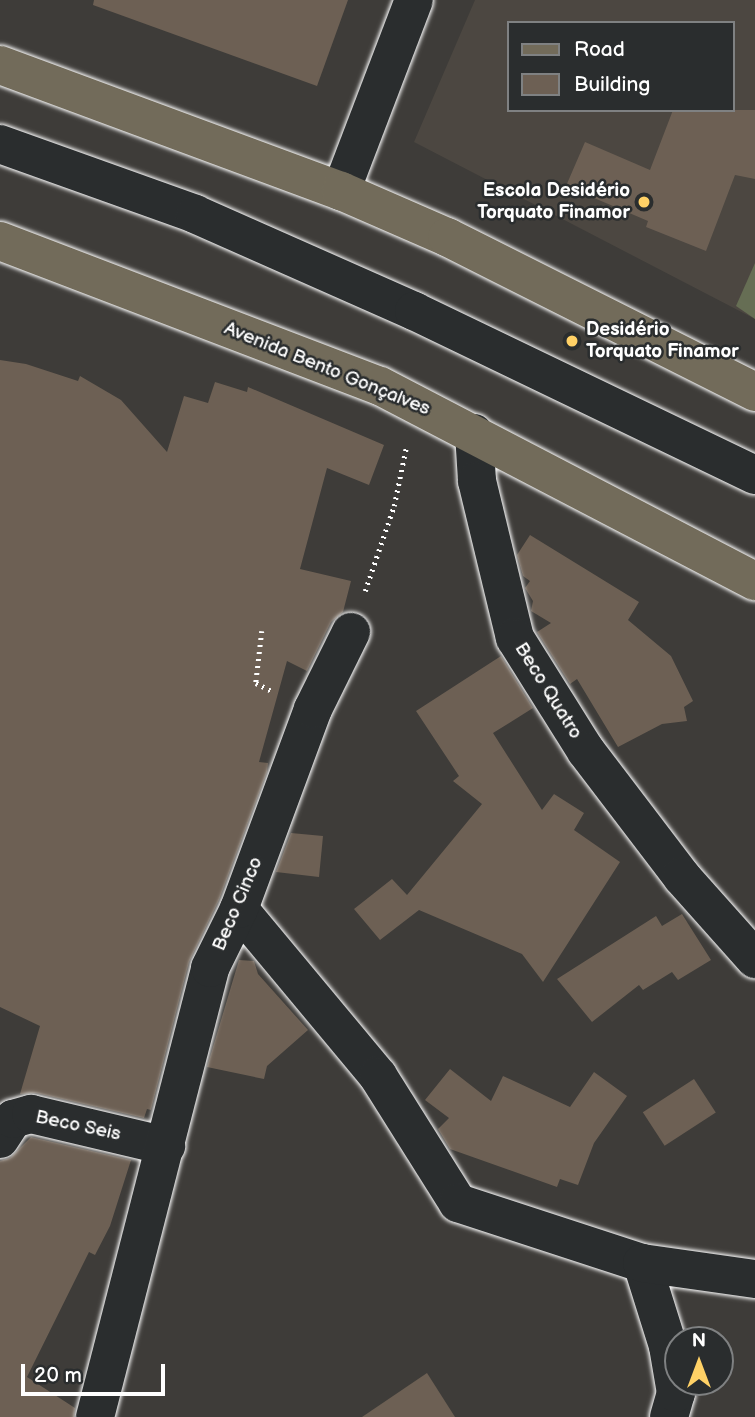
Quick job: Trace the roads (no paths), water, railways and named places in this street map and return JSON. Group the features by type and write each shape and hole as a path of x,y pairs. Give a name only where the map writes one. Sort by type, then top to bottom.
{"main road":[{"path":"0,65 341,191 447,237 755,392"},
{"name":"Avenida Bento Gonçalves","path":"0,241 416,403 755,580"}],"street":[{"path":"341,191 414,0"},
{"path":"0,144 195,214 414,311 755,475"},
{"name":"Beco Quatro","path":"474,433 477,481 514,638 586,751 682,877 755,959"},
{"name":"Beco Cinco","path":"95,1417 211,968 239,909 313,709 351,632"},
{"path":"239,909 378,1076 458,1203 642,1263 755,1279"},
{"name":"Beco Seis","path":"0,1139 13,1119 31,1114 166,1146"},
{"path":"642,1263 668,1346 676,1393 669,1417"}],"place":[{"name":"Escola Desidério Torquato Finamor","path":"644,202"},
{"name":"Desidério Torquato Finamor","path":"572,341"}]}
